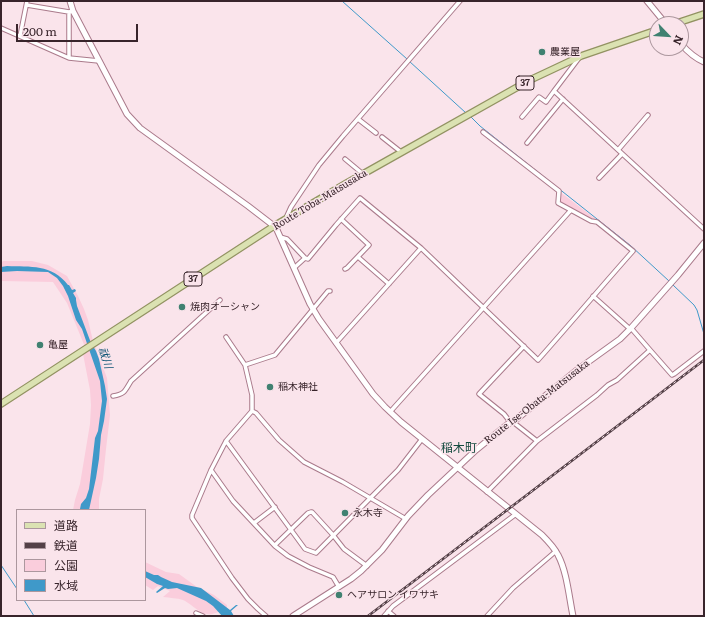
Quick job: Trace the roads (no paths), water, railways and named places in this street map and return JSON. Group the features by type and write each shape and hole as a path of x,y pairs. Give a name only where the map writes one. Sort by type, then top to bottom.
{"main road":[{"path":"689,19 704,14"},
{"path":"689,21 704,18"},
{"name":"Route Toba-Matsusaka","path":"1,404 274,226 401,152 530,80 581,56 649,33"}],"street":[{"path":"69,58 70,1"},
{"path":"286,220 291,207 319,165 460,1"},
{"path":"650,2 660,16"},
{"path":"20,36 27,3 71,12 127,114 140,128 274,226 313,310 322,325 373,394 390,412 422,439 549,541 561,560 573,616"},
{"path":"1,28 69,58 98,61"},
{"path":"689,53 704,62"},
{"path":"522,117 539,97 546,102 581,56"},
{"path":"554,91 704,229"},
{"path":"527,143 563,99"},
{"path":"618,150 648,115"},
{"path":"358,119 376,133"},
{"path":"294,268 305,258 308,260 329,232 360,198 420,248 538,360 633,251 597,222 591,221 558,203 559,191 483,132"},
{"path":"382,137 401,152"},
{"path":"599,178 622,154"},
{"path":"345,159 363,174"},
{"path":"390,412 571,210"},
{"path":"341,219 369,245 345,269"},
{"path":"280,237 288,239 305,258"},
{"name":"Route Ise-Obata-Matsusaka","path":"292,616 356,576 386,545 406,519 428,495 486,441 508,424 512,423 588,361 613,345 630,329 678,276 704,244"},
{"path":"336,343 420,248"},
{"path":"358,257 388,284"},
{"path":"245,365 275,355 328,291 330,291"},
{"path":"593,296 630,329 672,374 704,350"},
{"path":"113,396 124,393 131,381 220,300"},
{"path":"226,337 245,365 252,395 252,411 226,441 217,456 192,518 232,578 248,599 266,616"},
{"path":"524,346 479,394 504,414 512,423 537,441"},
{"path":"488,492 537,441 617,380 650,350"},
{"path":"252,411 256,413 278,440 304,462 343,482 406,519"},
{"path":"226,441 305,549 316,553 398,470 422,439"},
{"path":"211,470 233,501 275,545 288,556 333,577 339,587"},
{"path":"254,523 275,507"},
{"path":"275,545 291,529 312,512 344,549 367,566"},
{"path":"384,616 392,606 516,514"},
{"path":"487,616 513,588 556,551"},
{"path":"388,611 394,616"},
{"path":"196,613 203,616"}],"water":[{"path":"1,267 32,267 48,270 62,278 72,290 75,289 76,291 73,293 91,343 99,359 107,399 96,478 89,509 80,509 89,489 95,438 98,431 102,401 100,381 82,329 76,320 68,296 57,278 48,272 1,272"},
{"path":"146,571 158,575 172,582 201,588 230,610 238,605 231,611 234,616 222,616 206,601 177,588 165,588 157,593 156,592 163,586 146,578"}],"waterway":[{"path":"342,1 407,59"},
{"path":"409,61 466,113"},
{"path":"470,116 480,126 631,246 669,281"},
{"path":"673,285 694,305 697,310 704,334"},
{"path":"1,565 16,588"},
{"path":"25,601 34,616"}],"railway":[{"path":"368,616 704,360"}],"place":[{"name":"農業屋","path":"542,52"},
{"name":"焼肉オーシャン","path":"182,307"},
{"name":"亀屋","path":"40,345"},
{"name":"稲木神社","path":"270,387"},
{"name":"永木寺","path":"345,513"},
{"name":"ヘアサロン イワサキ","path":"339,595"}],"district":[{"name":"稲木町","path":"459,448"}],"water label":[{"name":"祓川","path":"105,358"}]}
